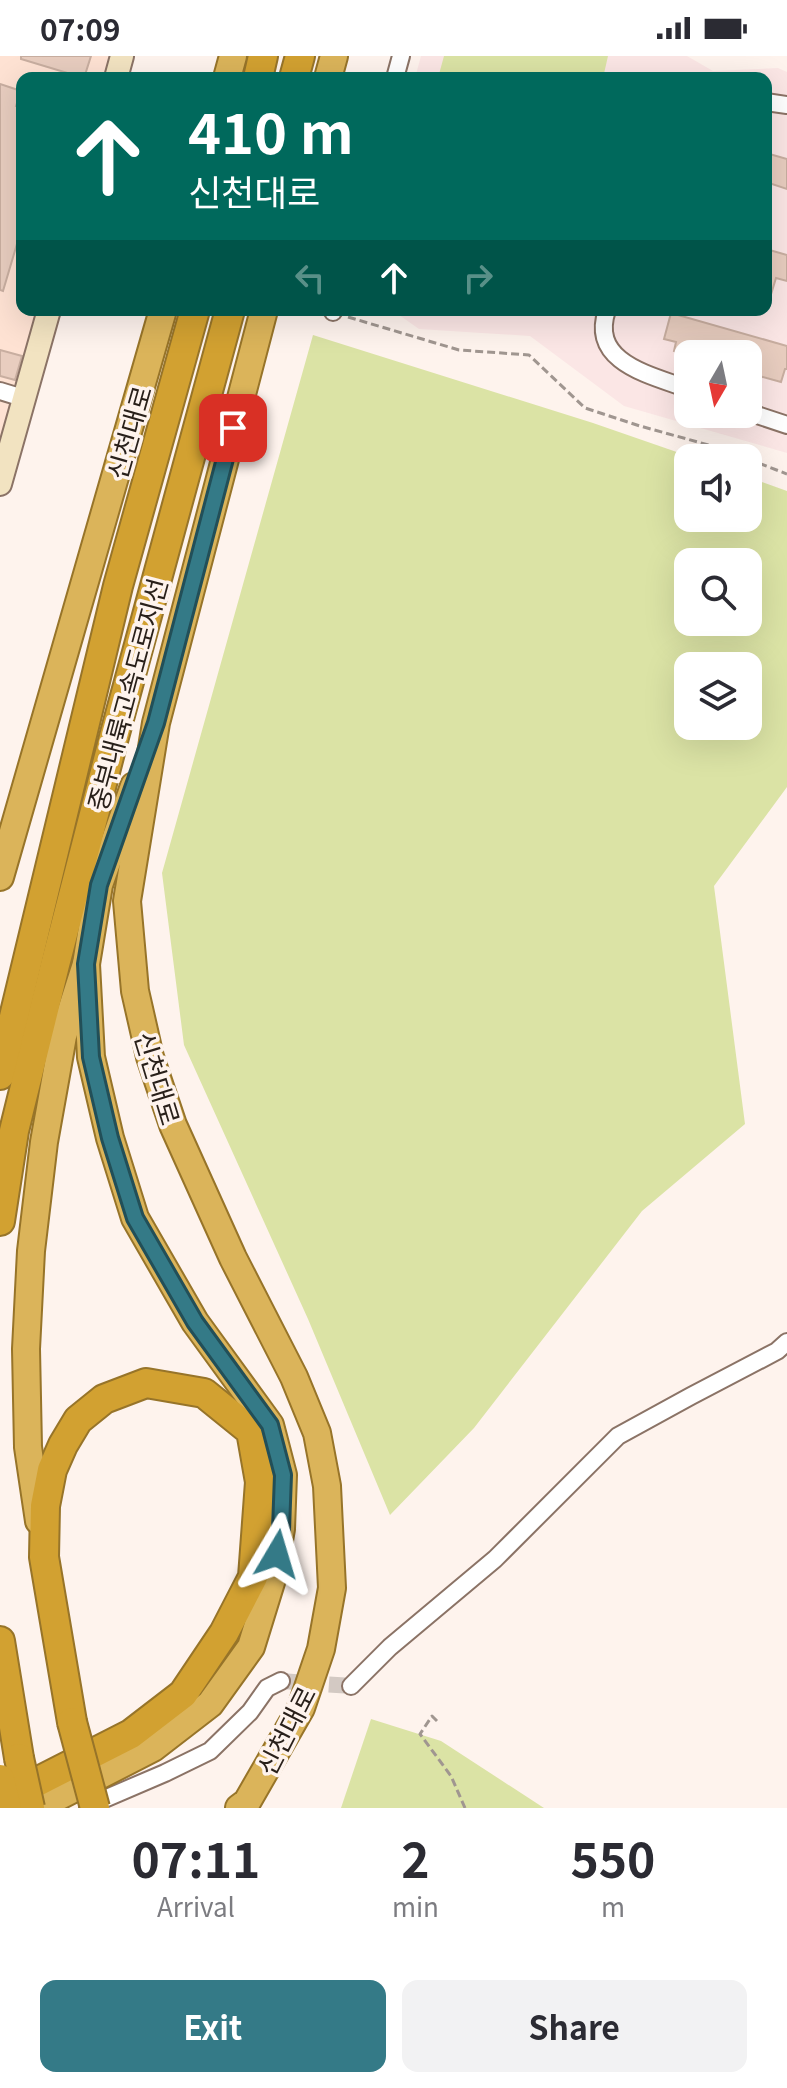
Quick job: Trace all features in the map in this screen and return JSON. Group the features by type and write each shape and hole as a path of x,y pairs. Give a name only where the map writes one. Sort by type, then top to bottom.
{"highway":[{"name":"신천대로","path":"0,877 161,316"},
{"name":"중부내륙고속도로지선","path":"0,1075 118,586 193,316"},
{"name":"중부내륙고속도로지선","path":"0,1221 14,1131 51,980 228,316"},
{"name":"신천대로","path":"239,1808 247,1802 301,1708 321,1649 332,1588 327,1486 317,1433 294,1377 233,1258 173,1125 150,1057 135,991 127,901 156,723 262,316"},
{"path":"95,1808 72,1722 28,1447 26,1349 31,1251 44,1142 63,1036 86,964 99,885 156,723"},
{"path":"9,1769 33,1808 153,1748 210,1704 251,1647 272,1579 281,1529 283,1475 270,1425 195,1322 135,1218 110,1138 91,1057 86,964"},
{"path":"0,1797 27,1787 131,1734 183,1694 224,1633 253,1577 260,1482 251,1431 204,1393 146,1383 104,1399 78,1420 52,1470 45,1506 44,1557"},
{"path":"0,1641 9,1769 7,1808"}],"main road":[{"path":"0,484 47,316"}],"street":[{"path":"605,316 607,346 626,364 674,383"},
{"path":"0,391 23,398"},
{"path":"762,417 787,425"},
{"path":"351,1686 390,1647 495,1559 618,1436 777,1351 787,1342"},
{"path":"84,1808 210,1751 250,1712 267,1688 281,1681"}],"path":[{"path":"349,316 459,350 529,355 585,408 705,444"},
{"path":"762,465 787,474"},
{"path":"437,1721 432,1716 420,1734 451,1776 465,1808"}],"shaded area":[{"path":"0,56 112,56 108,72 16,72 16,316 43,316 0,480"},
{"path":"421,56 687,56 713,71 778,68 787,72 787,453 700,428 762,428 762,340 674,340 674,420 624,406 530,336 419,329 401,316 772,316 772,72 417,72"}],"green space":[{"path":"444,56 608,56 604,72 440,72"},
{"path":"313,335 674,451 674,532 762,532 762,482 787,491 787,787 714,886 745,1124 642,1211 474,1428 390,1515 308,1319 184,1045 162,873"},
{"path":"371,1719 441,1741 544,1808 341,1808"}],"building":[{"path":"21,56 91,56 86,72 64,72 21,59"},
{"path":"0,84 16,89 16,247 3,291 0,290"},
{"path":"772,155 787,159 787,189 772,184"},
{"path":"772,251 787,255 787,281 776,278 772,291"},
{"path":"670,316 682,316 787,346 787,369 781,382 762,377 762,340 664,339"},
{"path":"0,350 22,356 15,380 0,376"}],"tunnel":[{"path":"281,1681 351,1686"}],"route":[{"path":"233,428 156,723 99,885 86,964 91,1057 110,1138 135,1218 195,1322 270,1425 283,1475 277,1554"}]}
